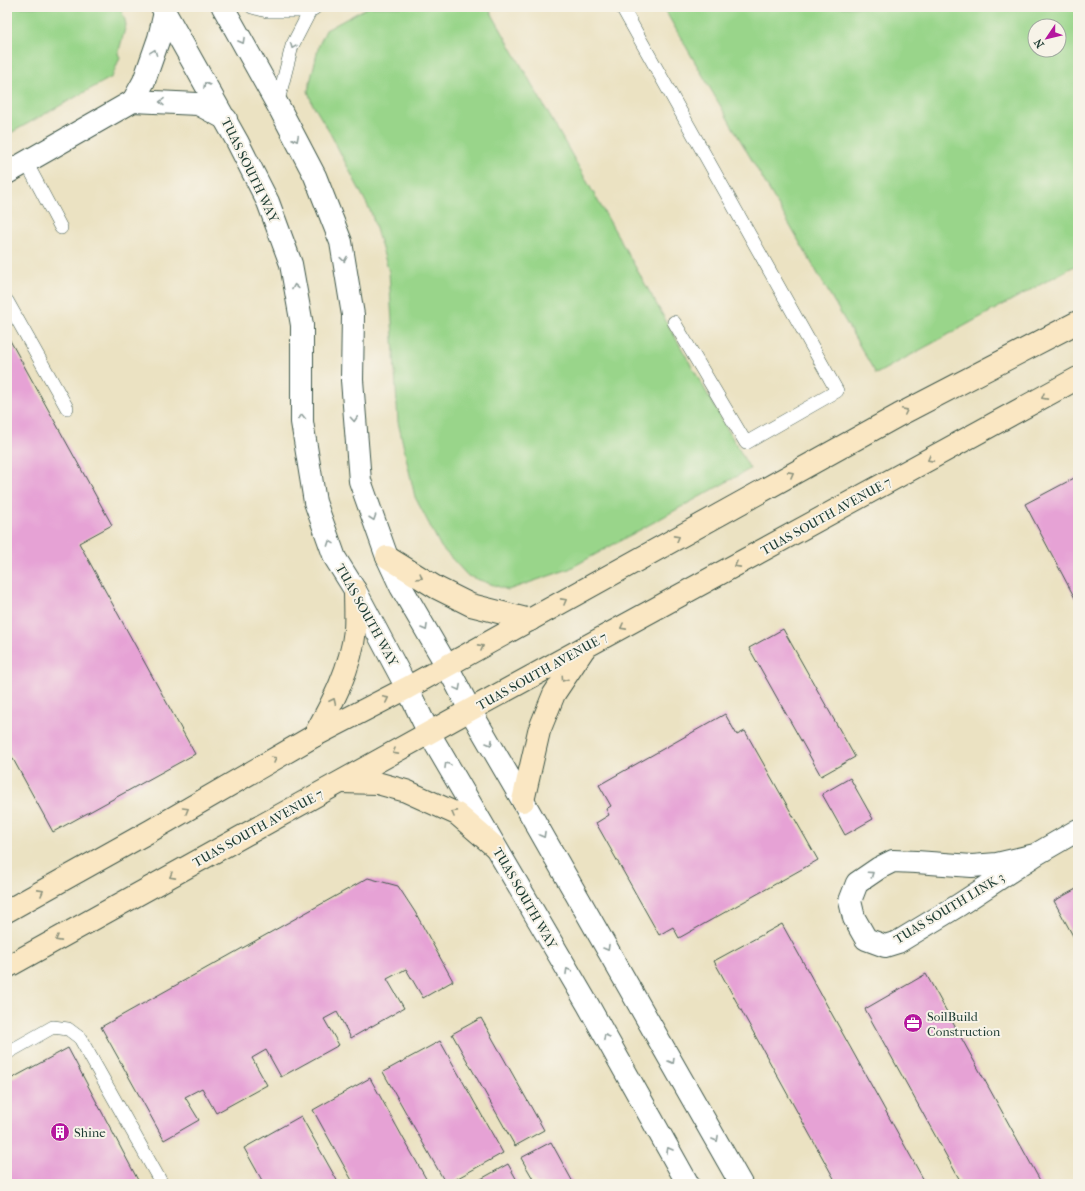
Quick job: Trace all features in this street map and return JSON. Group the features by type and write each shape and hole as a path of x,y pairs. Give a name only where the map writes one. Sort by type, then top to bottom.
{"street":[{"path":"223,7 315,176 342,242 353,315 352,380 360,481 387,557 400,587 447,666 470,710 742,1184"},
{"path":"134,101 144,81 159,38 163,9"},
{"name":"TUAS SOUTH WAY","path":"163,9 226,119 268,202 291,264 302,325 302,422 315,502 335,558 355,590 407,688 429,734 588,1005 688,1184"},
{"path":"7,173 134,101 198,104 226,119"},
{"path":"7,911 152,830 314,736 407,688 898,415 1078,322"},
{"name":"TUAS SOUTH AVENUE 7","path":"7,968 470,710 1078,378"},
{"path":"387,557 437,588 471,605 530,620"},
{"path":"314,736 342,681 351,653 355,630 355,590"},
{"path":"523,801 539,731 554,694 586,647"},
{"path":"340,782 377,783 406,791 457,814 495,847"},
{"name":"TUAS SOUTH LINK 3","path":"1035,855 997,864 972,866 893,861 879,868 857,883 850,901 854,918 866,939 884,946 898,942 959,905 1035,855 1078,830"}],"lane":[{"path":"252,7 267,11 313,9"},
{"path":"622,7 837,391 746,443 674,322"},
{"path":"277,105 292,46 313,9"},
{"path":"26,162 61,228"},
{"path":"7,301 67,408"},
{"path":"7,1053 54,1027 68,1029 80,1038 162,1184"}],"green space":[{"path":"7,7 120,7 126,25 118,54 120,57 112,77 7,135"},
{"path":"368,7 488,7 750,469 569,569 508,590 468,576 441,547 415,497 398,422 389,272 371,212 330,133 312,103 308,91 319,45 326,30"},
{"path":"663,7 1078,7 1078,264 876,374"}],"building":[{"path":"7,335 112,525 79,543 195,754 53,832 7,748"},
{"path":"1078,476 1078,604 1025,504"},
{"path":"783,629 855,757 821,776 749,648"},
{"path":"725,714 737,735 745,731 818,860 679,938 673,927 659,935 596,823 609,815 606,809 611,806 599,785"},
{"path":"850,778 873,819 845,835 822,794"},
{"path":"368,878 398,886 415,912 453,981 423,998 406,969 387,979 404,1008 351,1038 337,1012 324,1019 339,1045 281,1077 266,1050 252,1058 267,1085 216,1113 202,1088 185,1097 199,1120 164,1140 101,1027"},
{"path":"1078,888 1078,945 1054,901"},
{"path":"782,924 926,1184 837,1184 714,961"},
{"path":"926,974 1042,1184 962,1184 865,1009"},
{"path":"481,1018 544,1130 515,1146 452,1034"},
{"path":"440,1041 503,1153 447,1184 383,1072"},
{"name":"Shine","path":"68,1048 140,1184 7,1184 7,1081"},
{"path":"370,1078 429,1184 354,1184 313,1110"},
{"path":"301,1116 339,1184 264,1184 244,1148"},
{"path":"551,1142 574,1184 536,1184 521,1158"},
{"path":"508,1164 519,1184 472,1184"}],"place":[{"name":"SoilBuild Construction","path":"913,1023"},
{"name":"Shine","path":"60,1132"}]}
